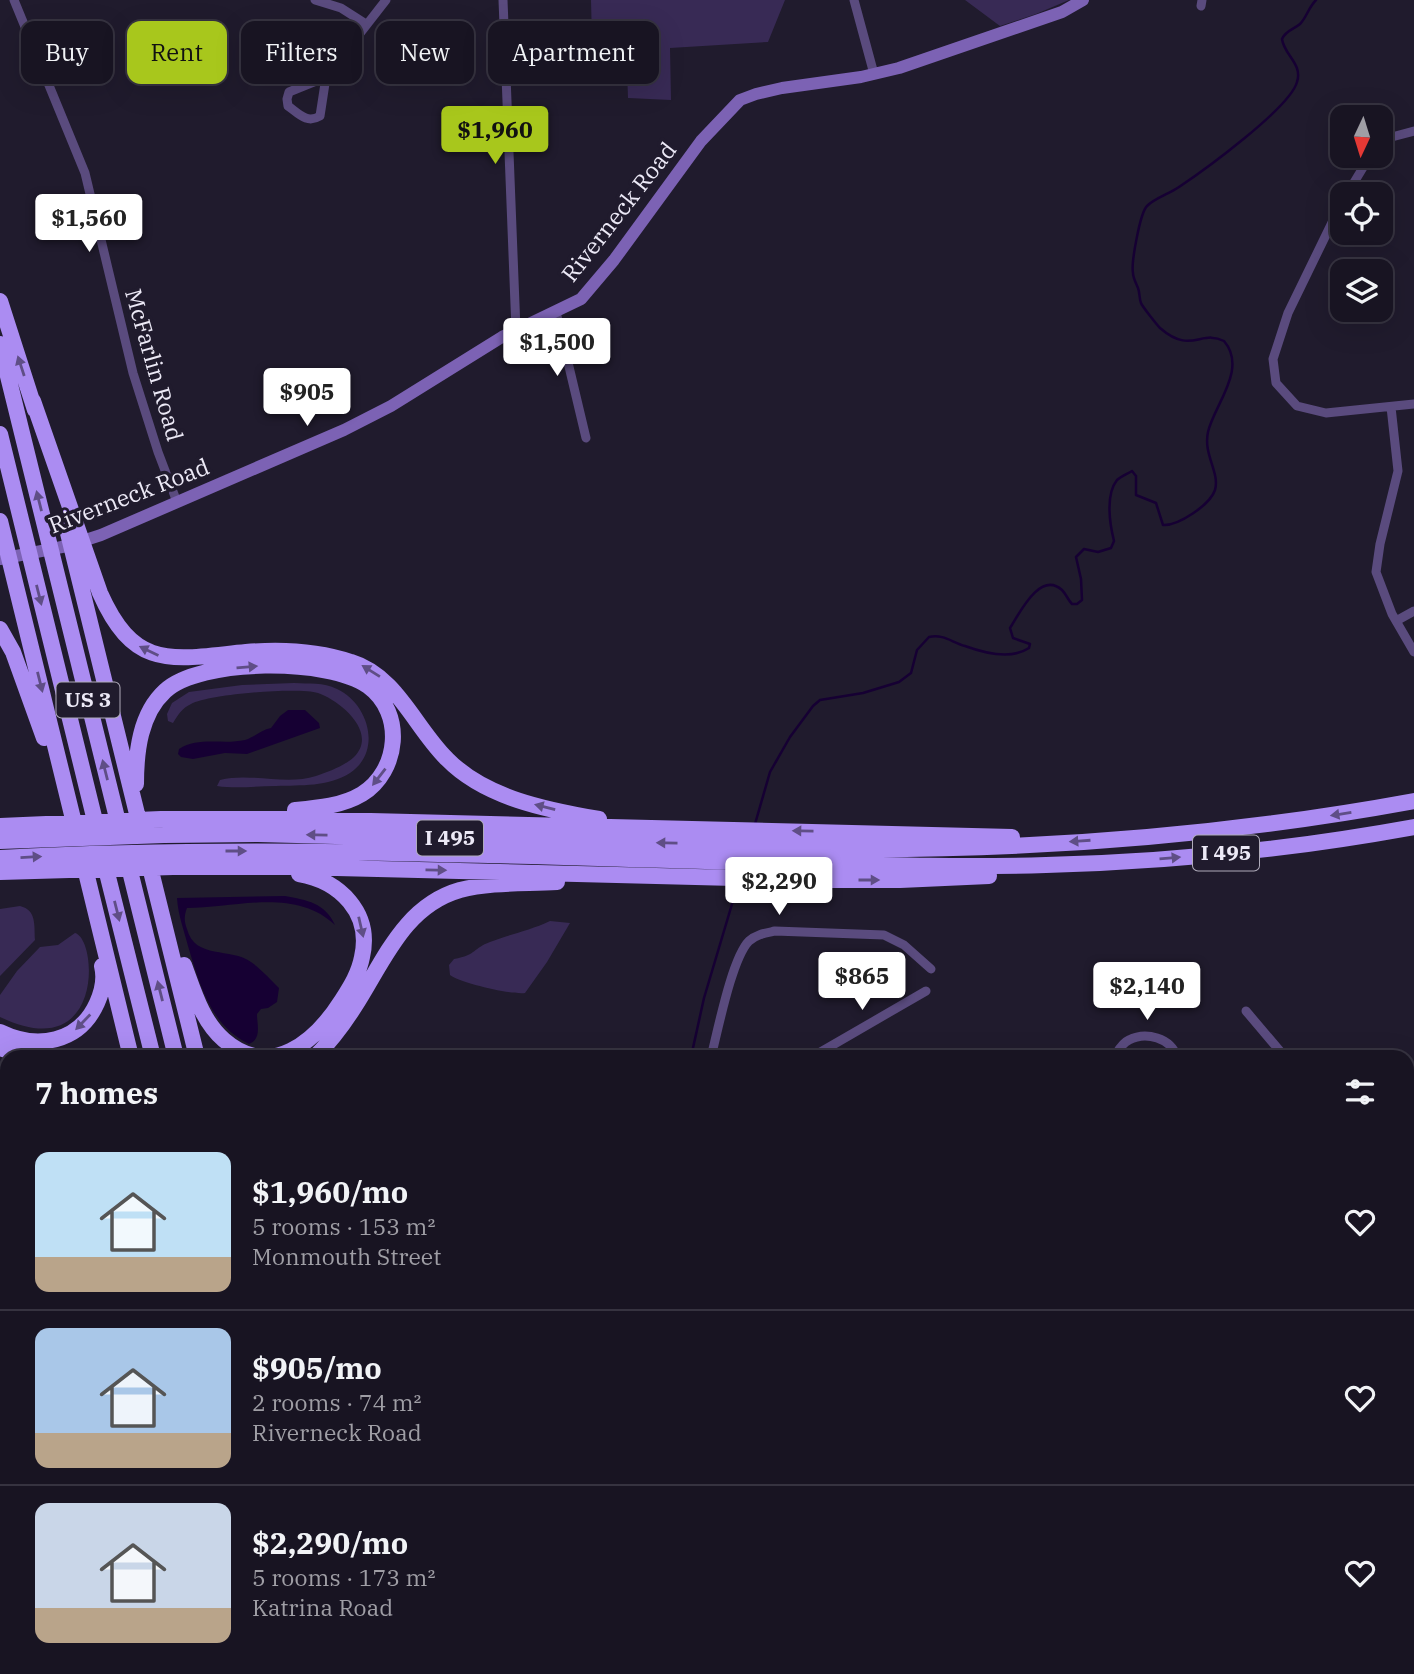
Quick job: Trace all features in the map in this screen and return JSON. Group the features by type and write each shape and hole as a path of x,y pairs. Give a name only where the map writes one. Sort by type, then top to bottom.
{"highway":[{"path":"0,301 100,593 115,622 139,647 153,654 175,659 282,651 322,655 357,663 386,682 445,758 478,783 539,806 635,828"},
{"name":"US 3","path":"0,344 174,1050"},
{"path":"33,401 195,1050"},
{"name":"US 3","path":"0,434 151,1050"},
{"path":"0,520 129,1050"},
{"path":"0,629 13,652 72,812"},
{"path":"137,811 136,770 143,727 160,695 185,677 252,667 318,669 358,680 372,689 386,706 393,729 393,746 389,761 377,781 355,798 311,809 162,827"},
{"name":"I 495","path":"162,827 312,835 764,838 1005,835 1042,844 1229,829 1337,815 1411,801"},
{"path":"0,815 55,830"},
{"path":"0,826 55,830 451,822 635,828 737,837"},
{"name":"I 495","path":"0,858 64,863 347,852 755,870 872,881 1013,874 1102,863 1210,855 1350,838 1414,827"},
{"path":"0,841 55,830"},
{"path":"170,860 320,879 342,892 352,904 359,917 364,945 356,976 321,1030 295,1050"},
{"path":"6,873 64,863"},
{"path":"0,884 64,863"},
{"path":"221,867 679,876"},
{"path":"321,1050 347,1018 404,927 436,900 460,891 487,886 679,876 728,869"},
{"path":"153,877 195,997 218,1034 239,1050"},
{"path":"0,1032 18,1040 40,1042 63,1037 81,1026 91,1014 101,991 101,936"}],"main road":[{"name":"Riverneck Road","path":"0,559 55,549 101,535 355,425 516,330 581,299 614,260 701,141 740,100 782,88 899,68 1062,12 1083,0"}],"street":[{"name":"McFarlin Road","path":"14,0 85,173 133,373 177,502"},
{"path":"315,0 341,8 366,24"},
{"path":"362,29 386,0"},
{"path":"503,0 516,330"},
{"path":"854,0 874,74"},
{"path":"326,77 320,117 306,119 288,106 289,92 326,77"},
{"path":"1393,137 1414,131"},
{"path":"1330,227 1288,313 1276,347 1273,359 1276,383 1297,406 1326,413 1414,404"},
{"path":"556,312 586,438"},
{"path":"1391,407 1398,471 1376,572 1396,621 1414,652"},
{"path":"1396,621 1414,611"},
{"path":"713,1050 737,962 747,944 758,934 775,931 884,935 904,945 931,969"},
{"path":"823,1050 926,991"},
{"path":"1246,1011 1279,1050"},
{"path":"1119,1050 1129,1040 1152,1037 1168,1043 1172,1050"}],"shaded area":[{"path":"591,0 785,0 768,42 670,48 671,100 628,98 628,84 659,84 659,21 592,21"},
{"path":"965,0 1069,0 1000,26"},
{"path":"294,683 337,689 357,705 363,716 369,740 366,753 360,764 342,778 314,784 217,786 220,780 244,777 304,779 331,771 354,757 362,737 359,728 353,718 336,702 318,693 274,691 216,697 191,704 173,723 168,721 167,714 172,703 189,692 242,685"},
{"path":"288,710 305,710 319,723 320,728 247,754 225,753 193,759 178,754 179,749 195,743 249,739 271,728"},
{"path":"285,896 321,907 335,925 319,913 284,903 187,908 185,914 191,939 198,945 251,962 279,988 277,1002 261,1009 257,1014 256,1039 249,1044 225,1026 208,1002 188,946 177,898"},
{"path":"20,906 32,915 35,940 0,976 0,909"},
{"path":"550,921 570,923 525,993 486,988 450,975 449,965 454,959 467,956 490,942"},
{"path":"75,933 83,940 88,956 89,975 85,996 75,1014 59,1026 34,1028 0,1017 0,995 17,971 40,947 58,945"}],"waterway":[{"path":"755,824 770,772 790,737 820,700 863,693 899,682 911,673 917,650 929,637 943,637 989,653 1022,652 1029,648 1030,644 1013,638 1010,628 1031,596 1046,586 1054,585 1062,590 1072,604 1082,600 1076,557 1084,549 1098,552 1111,548 1114,541 1110,519 1111,494 1120,477 1132,471 1136,476 1136,495 1156,503 1163,525 1185,518 1212,496 1216,483 1207,440 1211,421 1231,375 1230,352 1224,341 1216,338 1180,340 1160,328 1141,303 1134,277 1133,259 1137,238 1147,206 1225,154 1263,122 1291,93 1298,76 1282,39 1302,21 1316,0"},
{"path":"693,1050 704,998 738,884"}]}
